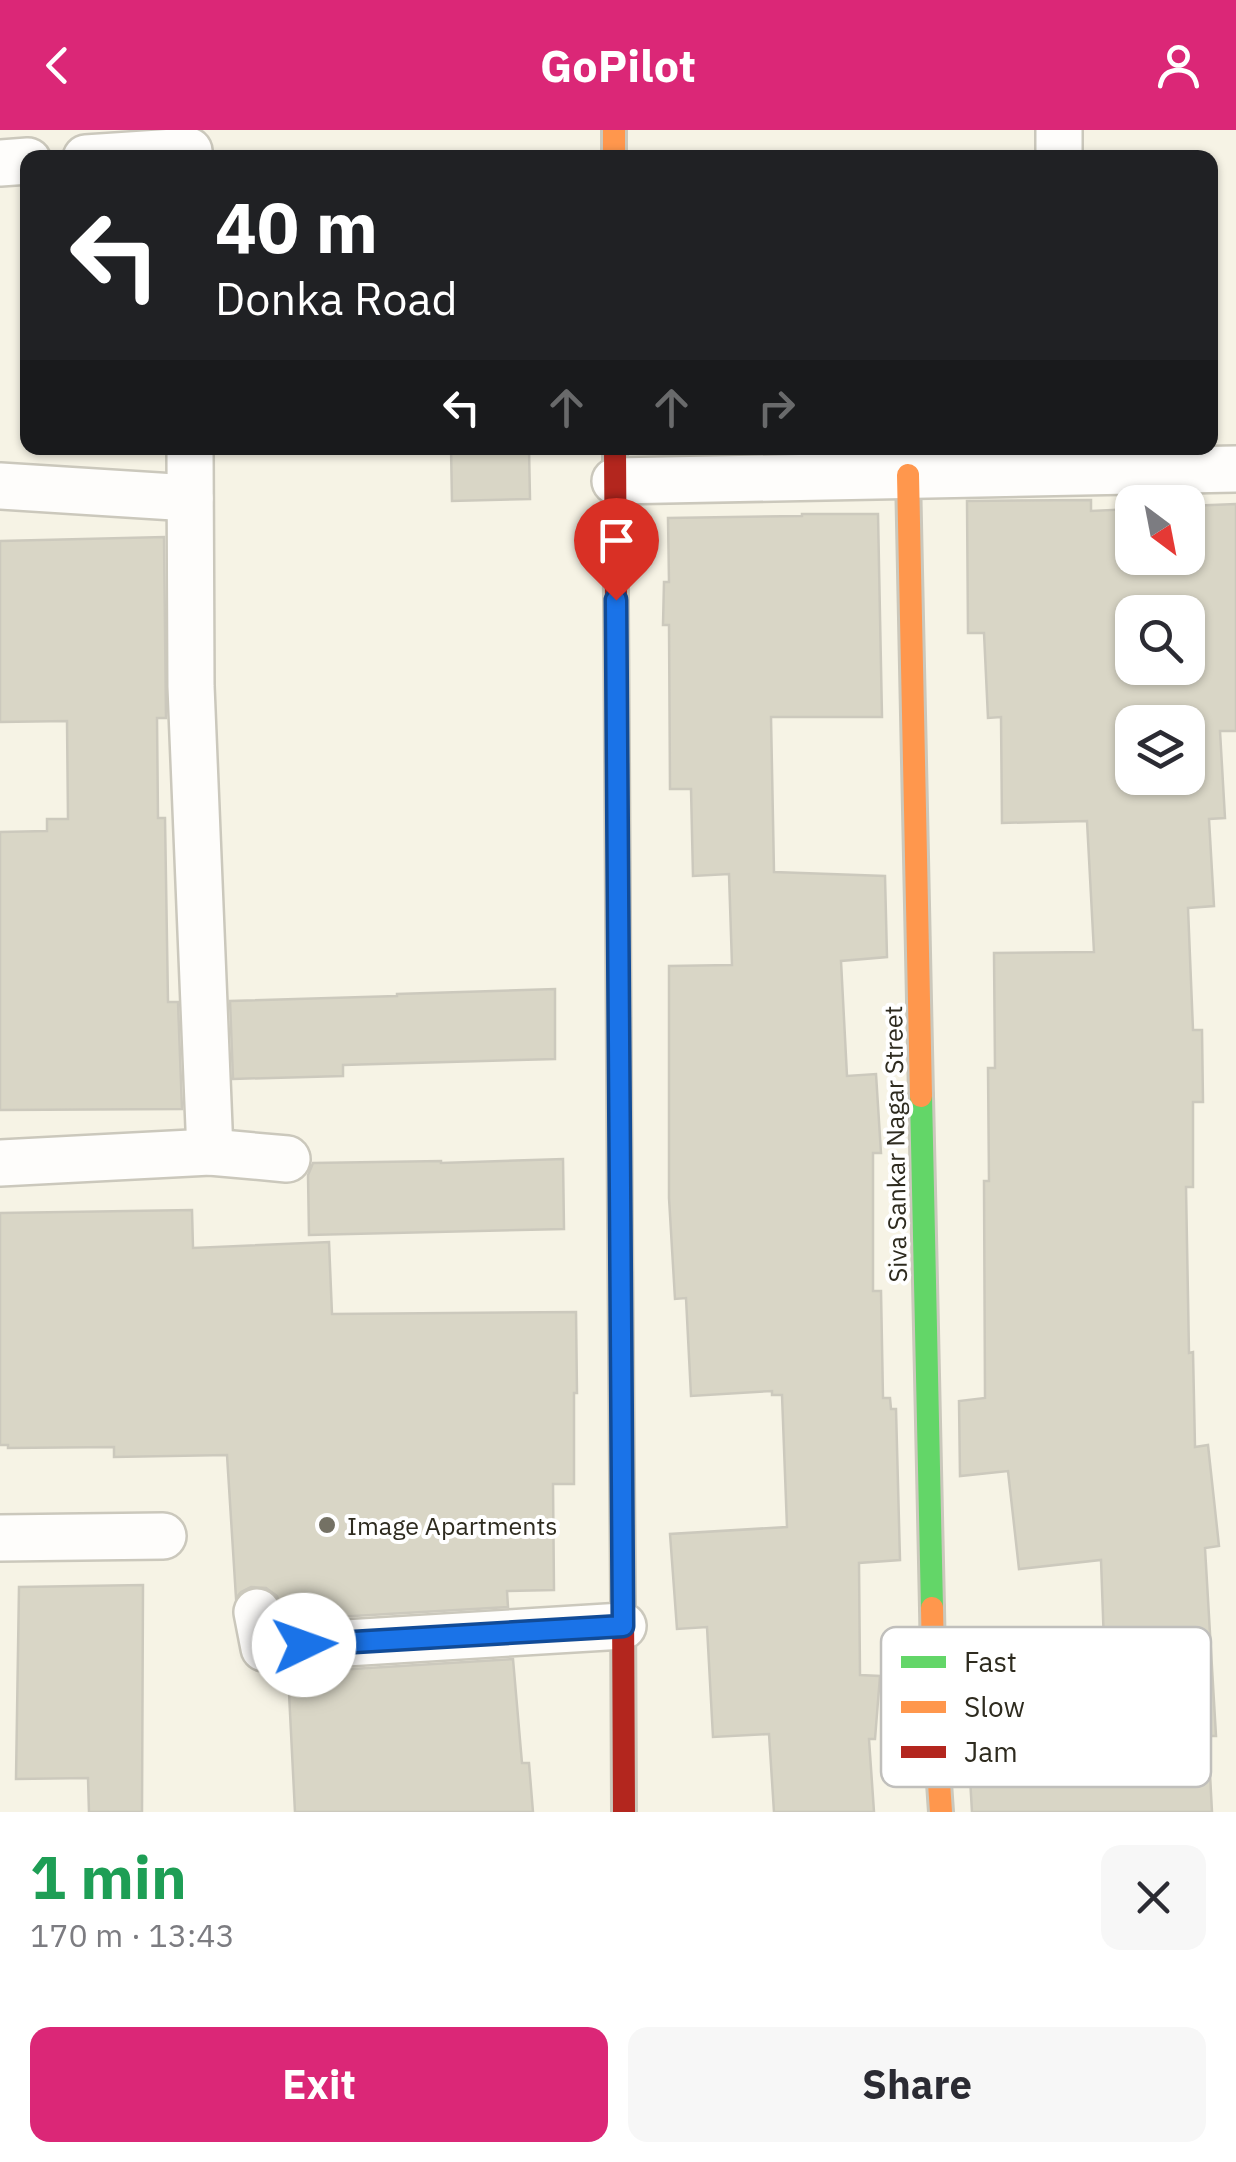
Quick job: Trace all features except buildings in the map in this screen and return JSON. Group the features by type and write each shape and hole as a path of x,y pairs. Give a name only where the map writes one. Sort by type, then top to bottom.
{"street":[{"path":"190,455 191,686 210,1152"},
{"path":"624,1812 615,464 908,474 1046,460 1236,469"},
{"name":"Siva Sankar Nagar Street","path":"908,474 933,1627"},
{"path":"0,486 190,498"},
{"path":"0,1163 210,1152 286,1159"},
{"path":"0,1538 164,1536"},
{"path":"258,1612 264,1648 623,1626"},
{"name":"Siva Sankar Nagar Street","path":"940,1787 941,1812"}],"traffic: fast":[{"path":"921,1096 932,1608"}],"traffic: slow":[{"path":"614,130 614,150"},
{"path":"908,475 921,1096"},
{"path":"620,1222 623,1601"},
{"path":"932,1608 932,1627"},
{"path":"939,1787 941,1812"}],"traffic: jam":[{"path":"615,455 620,1222"},
{"path":"623,1601 624,1812"}],"place":[{"name":"Image Apartments","path":"327,1525"}],"route":[{"path":"304,1645 623,1626 616,600"}]}
